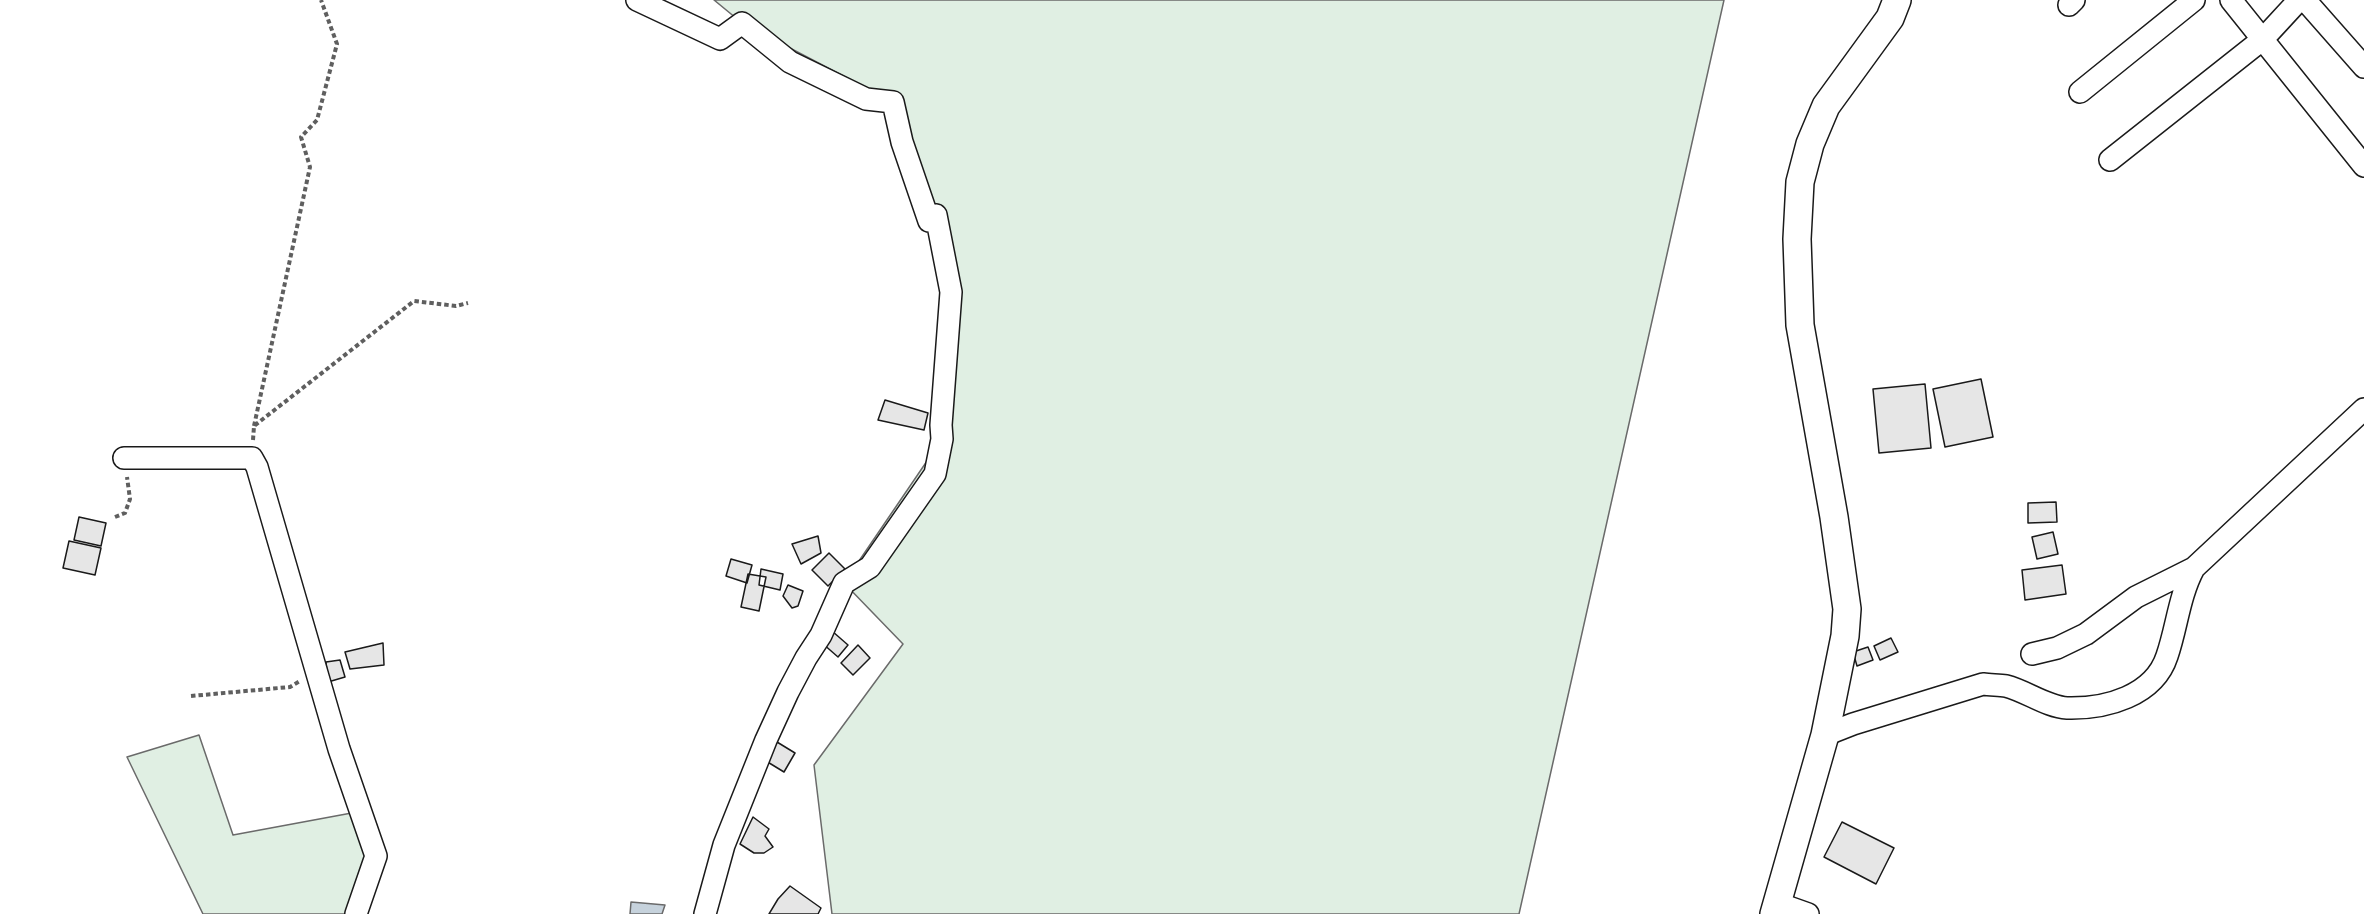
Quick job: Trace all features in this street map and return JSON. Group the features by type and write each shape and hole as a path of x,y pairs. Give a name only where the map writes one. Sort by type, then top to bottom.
{"main road":[{"path":"1775,909 1825,735 1845,636 1847,609 1834,518 1800,325 1797,239 1800,182 1810,144 1826,106 1890,18 1897,0"}],"street":[{"path":"637,0 720,39 741,23 790,62 866,99 893,102 902,142 929,221 936,215 951,292 941,425 942,439 935,474 870,567 844,583 821,635 806,658 766,740 724,845 705,914"},
{"path":"2080,92 2194,0"},
{"path":"2231,0 2364,166"},
{"path":"2110,160 2263,39 2299,0"},
{"path":"2305,0 2364,67"},
{"path":"2031,654 2057,648 2086,634 2136,597 2194,568 2364,409"},
{"path":"124,458 252,458 257,467 339,749 376,856 356,914"},
{"path":"1825,735 1853,724 1983,684 2005,686 2067,708 2101,705 2127,699 2153,681 2167,658 2180,601 2194,568"},
{"path":"1775,909 1808,914"}],"path":[{"path":"252,458 254,426 310,167 301,137 317,120 337,45 321,0"},
{"path":"254,426 414,301 456,306 468,303"},
{"path":"115,517 125,513 130,499 124,458"},
{"path":"191,696 290,687 317,672"}],"green space":[{"path":"714,0 1724,0 1519,914 832,914 814,765 903,644 844,583 942,439 951,292 893,102 742,23"},
{"path":"199,735 233,835 357,812 371,854 350,914 203,914 127,757"}],"shaded area":[{"path":"631,902 665,905 662,914 630,914"}],"building":[{"path":"1981,379 1993,437 1945,447 1933,389"},
{"path":"1925,384 1931,448 1879,453 1873,389"},
{"path":"885,400 928,413 924,430 878,420"},
{"path":"2056,502 2057,522 2028,523 2028,503"},
{"path":"79,517 106,523 101,546 74,540"},
{"path":"2053,532 2058,554 2037,559 2032,537"},
{"path":"818,536 821,553 801,564 792,544"},
{"path":"69,541 101,548 95,575 63,568"},
{"path":"829,553 845,569 828,586 812,570"},
{"path":"731,559 752,565 747,583 726,576"},
{"path":"2062,565 2066,594 2025,600 2022,570"},
{"path":"761,569 783,574 780,590 759,585"},
{"path":"748,574 766,577 759,611 741,607"},
{"path":"788,585 803,591 798,606 792,608 783,596"},
{"path":"832,631 848,645 838,657 822,643"},
{"path":"1891,638 1898,652 1880,660 1874,646"},
{"path":"383,643 384,665 350,669 345,652"},
{"path":"858,645 870,658 853,675 841,663"},
{"path":"1868,647 1873,660 1857,666 1853,652"},
{"path":"340,660 345,677 328,682 326,662"},
{"path":"777,742 795,753 784,772 766,761"},
{"path":"753,817 769,829 765,836 773,847 764,853 754,853 740,844"},
{"path":"1842,822 1894,848 1876,884 1824,857"},
{"path":"790,886 821,908 818,914 769,914 778,899"}]}
